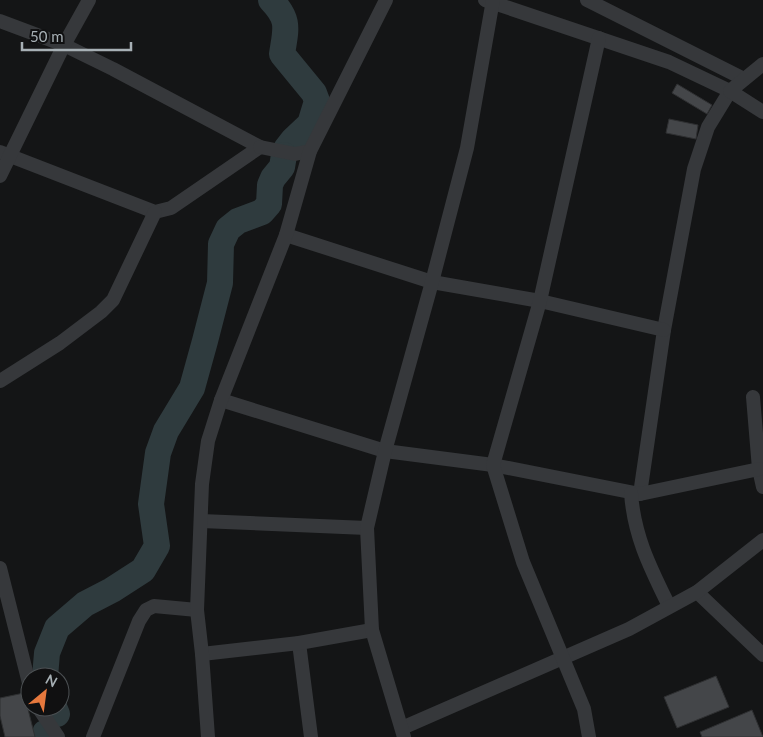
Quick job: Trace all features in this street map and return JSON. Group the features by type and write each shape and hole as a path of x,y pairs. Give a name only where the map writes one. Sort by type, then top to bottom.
{"street":[{"path":"0,176 5,155 89,0"},
{"path":"208,737 197,610 202,484 208,442 221,400 286,235 310,151 386,0"},
{"path":"587,0 744,80"},
{"path":"763,112 730,91 669,62 490,1 467,148 385,451 367,528 372,630 403,732 629,628 697,592 763,540"},
{"path":"0,21 64,45 114,69 260,147 295,154 310,151"},
{"path":"589,737 584,709 522,562 493,465 540,301 599,38"},
{"path":"669,606 647,562 635,528 632,514 635,493 694,169 708,127 730,91 763,64"},
{"path":"5,155 155,212 171,208 260,147"},
{"path":"0,381 60,343 101,312 113,300 155,212"},
{"path":"286,235 432,282 540,301 664,330"},
{"path":"753,397 758,469 763,487"},
{"path":"221,400 385,451 493,465 635,493 758,469"},
{"path":"201,521 367,528"},
{"path":"0,568 25,667"},
{"path":"697,592 763,655"},
{"path":"93,737 146,610 154,606 197,610"},
{"path":"202,654 299,643 372,630"},
{"path":"299,643 310,737"},
{"path":"45,717 58,737"}],"building":[{"path":"677,84 712,105 707,114 672,93"},
{"path":"669,119 698,125 696,139 666,133"},
{"path":"716,676 729,707 677,728 664,697"},
{"path":"20,694 20,717 30,717 35,737 5,737 0,716 0,698"},
{"path":"752,710 763,737 702,737 700,732"}],"waterway":[{"path":"271,0 284,19 285,37 282,54 314,93 317,101 310,124 286,149"},
{"path":"46,667 47,653 57,628 85,604 112,590 143,570 157,546 151,504 158,453 166,431 192,388 220,283 221,244 228,229 238,221 262,212 269,204 270,185 282,167 284,155"},
{"path":"45,733 47,737"}]}
